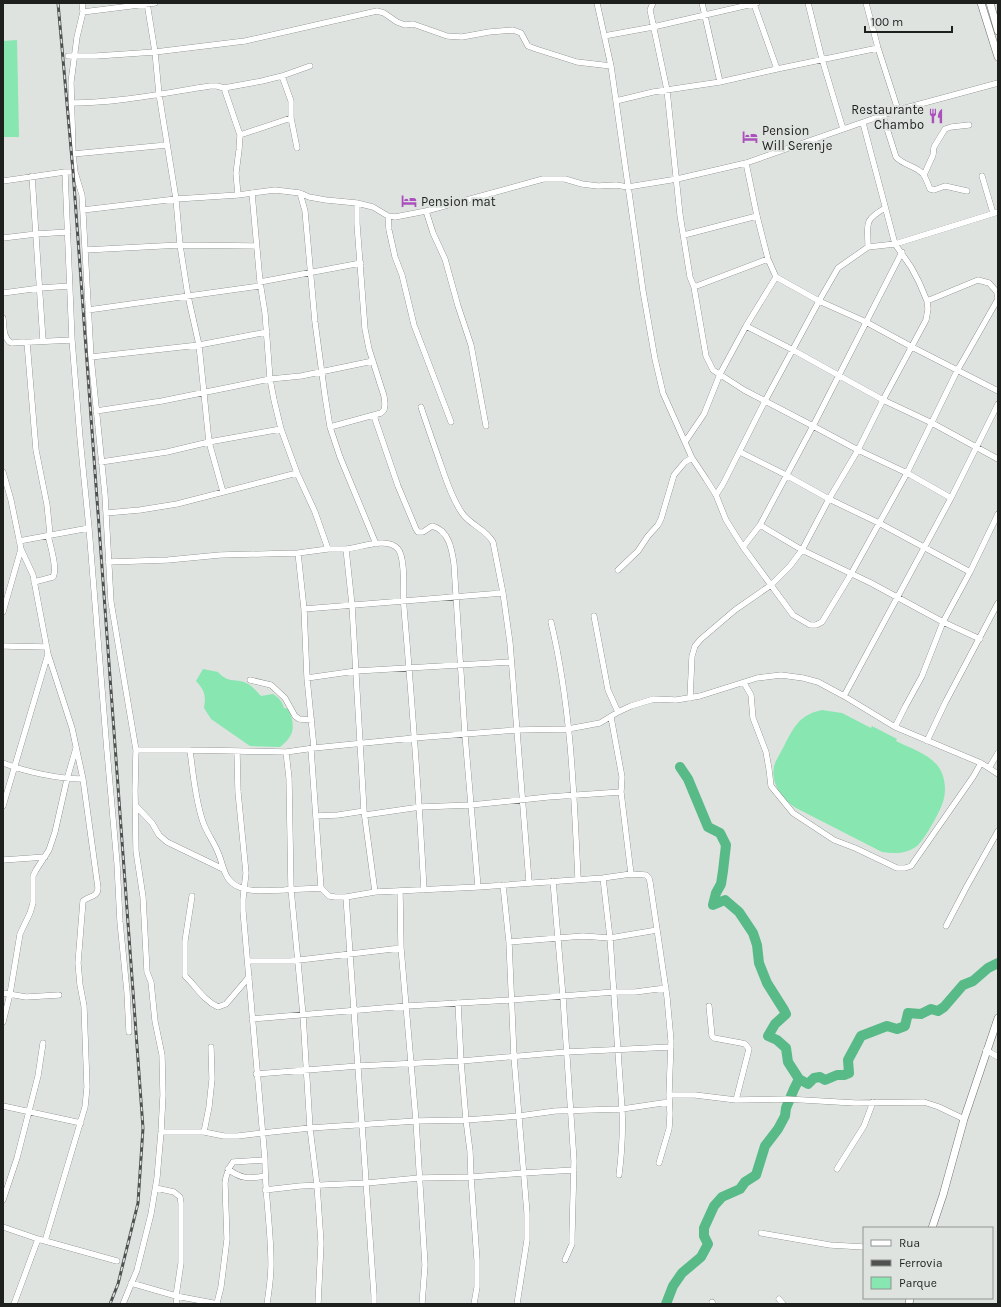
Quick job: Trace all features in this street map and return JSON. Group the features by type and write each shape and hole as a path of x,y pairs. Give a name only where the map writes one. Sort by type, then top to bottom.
{"street":[{"path":"82,3 83,12 71,56 73,154 75,172 82,195 91,357 106,513 111,602 136,750 136,851 142,897 147,972 151,982 155,1021 162,1055 163,1095 156,1188 137,1270 123,1304"},
{"path":"147,3 155,52 159,94 176,199 180,245 188,296 199,345 210,442 223,492"},
{"path":"83,12 155,3"},
{"path":"597,3 611,66 643,291 663,393 692,458 716,495 726,520 743,547 793,614 810,625 816,625 822,622 851,574 907,473 957,371 998,299 997,292 989,283 978,280 927,301"},
{"path":"653,3 650,10 667,90 680,215 690,277 694,287 706,356 713,370 744,390 858,450 907,473 951,498"},
{"path":"702,3 720,82"},
{"path":"604,36 653,27 755,3 777,69"},
{"path":"808,3 822,59 843,129"},
{"path":"866,3 878,48 898,110"},
{"path":"981,3 998,57"},
{"path":"990,3 998,31"},
{"path":"71,56 155,52 245,41 377,11 384,13 397,22 406,25 413,24 447,36 462,37 489,32 512,30 521,33 528,46 536,50 577,62 611,66"},
{"path":"616,101 653,92 720,82 878,48"},
{"path":"72,103 97,103 210,86 224,88 282,76 310,66"},
{"path":"282,76 291,101 291,118 297,148"},
{"path":"83,210 176,199 238,195 275,190 300,193 309,197 326,200 357,203 373,207 388,216 394,217 426,211 543,179 565,179 582,184 598,186 616,185 628,187 677,179 746,163 898,110 998,83"},
{"path":"224,88 240,135 236,174 238,195"},
{"path":"883,116 896,157 899,161 924,175 930,189 934,190 945,186 967,191"},
{"path":"240,135 291,118"},
{"path":"690,698 692,656 695,646 735,610 771,586 790,566 802,550 829,499 858,450 926,320 928,309 927,301 911,267 895,244 863,123"},
{"path":"924,175 933,154 934,147 945,129 969,125"},
{"path":"73,154 167,145"},
{"path":"746,163 768,259 776,277 819,301 866,322 957,371 998,391"},
{"path":"65,172 72,340 89,528 106,751 118,863 120,922 127,992 129,1032"},
{"path":"3,181 32,176 75,172"},
{"path":"32,176 43,341"},
{"path":"716,495 740,452 765,401 838,268 868,247 895,244 996,213 982,176"},
{"path":"252,193 260,284 267,332 270,379 274,400 281,429 297,473 315,512 328,549"},
{"path":"300,193 305,211 321,371 330,427 340,457 376,544"},
{"path":"330,427 374,416 384,410 385,404 365,329 357,224 357,203"},
{"path":"868,247 869,220 872,216 885,208"},
{"path":"426,211 433,233 445,259 471,345 486,426"},
{"path":"388,216 389,230 395,257 402,275 414,325 451,422"},
{"path":"684,235 757,216"},
{"path":"3,238 68,232"},
{"path":"85,250 180,245 256,246"},
{"path":"743,547 760,524 840,376 902,252"},
{"path":"694,287 768,259"},
{"path":"88,310 260,284 310,272 361,263"},
{"path":"684,442 704,414 720,374 746,326 776,277"},
{"path":"3,292 70,286"},
{"path":"3,318 5,336 11,343 72,340"},
{"path":"746,326 793,350 883,400 932,423 998,459"},
{"path":"91,357 199,345 267,332"},
{"path":"27,342 36,450 47,504 49,535 55,568 55,574 53,577 34,582"},
{"path":"96,411 162,401 270,379 301,376 373,361"},
{"path":"844,696 951,498 998,404"},
{"path":"421,407 446,480 456,503 463,514 476,526 489,534 493,542 504,592 529,882"},
{"path":"374,416 398,486 416,529 418,532 423,532 432,526 441,530 447,538 452,551 465,735 478,887"},
{"path":"101,462 167,452 210,442 281,429"},
{"path":"740,452 829,499 879,523 970,572"},
{"path":"618,570 638,551 648,536 658,525 674,475 685,462 692,458"},
{"path":"3,472 11,500 21,549 33,575 48,650 72,728 83,779 98,892 96,895 82,901 78,963 84,1006 87,1087 85,1107 45,1241"},
{"path":"106,513 140,510 178,504 297,473"},
{"path":"895,727 922,676 943,622 970,572 998,514"},
{"path":"760,524 802,550 871,583 943,622 980,639"},
{"path":"19,541 89,528"},
{"path":"108,562 168,560 220,555 298,553 328,549 353,549 388,543 395,546 399,550 402,558 403,601 420,807 424,890"},
{"path":"3,612 21,549"},
{"path":"346,549 352,605 365,813 375,892"},
{"path":"298,553 304,609 307,678 312,720 321,888 329,896 335,898 375,892 478,887 529,882 603,878 631,874 646,875 649,878 666,988 671,1046 669,1129 659,1163"},
{"path":"304,609 504,592"},
{"path":"927,741 945,703 998,603"},
{"path":"594,616 608,690 618,712"},
{"path":"551,622 558,653 568,728 574,796 578,879"},
{"path":"3,646 48,650"},
{"path":"3,806 48,650"},
{"path":"307,678 356,671 511,662"},
{"path":"136,750 286,752 414,738 517,730 568,728 600,723 631,706 654,699 676,700 690,698 757,678 781,675 818,682 895,727 981,763 998,774"},
{"path":"250,680 271,685 285,698 295,716 299,719 312,720"},
{"path":"744,683 751,695 753,718 766,752 771,786 780,798 793,813 834,840 855,848 897,868 911,866 981,763"},
{"path":"611,716 622,777 621,792 631,874"},
{"path":"3,1022 10,994 20,934 33,903 33,876 49,850 76,748"},
{"path":"190,750 202,821 220,856 223,868 229,881 234,885 245,889 258,891 321,888"},
{"path":"237,751 238,792 246,873 243,912 256,1074 265,1160 265,1190 271,1265 267,1304"},
{"path":"286,752 290,784 289,818 292,858 291,889 303,1014 310,1128 320,1243 318,1304"},
{"path":"989,768 998,753"},
{"path":"3,763 14,767 67,779 83,779"},
{"path":"316,816 621,792"},
{"path":"136,806 152,823 159,835 167,842 223,868"},
{"path":"946,926 998,831"},
{"path":"3,860 45,857"},
{"path":"603,878 610,938 622,1109 623,1133 619,1175"},
{"path":"553,881 563,997 574,1170 574,1216 572,1244 565,1260"},
{"path":"503,885 509,942 514,1057 527,1214 527,1240 517,1304"},
{"path":"400,891 401,948 416,1121 425,1265 422,1304"},
{"path":"192,896 185,941 185,976 211,1004 218,1007 226,1004 249,977"},
{"path":"346,897 367,1183 374,1304"},
{"path":"509,942 557,937 583,936 610,938 657,930"},
{"path":"248,961 298,960 401,948"},
{"path":"252,1019 407,1006 563,997 614,992 635,992 666,988"},
{"path":"3,993 26,997 59,995"},
{"path":"458,1003 461,1061 470,1151 470,1177 477,1260 477,1287 474,1304"},
{"path":"710,1006 712,1036 714,1038 745,1044 749,1049 736,1100"},
{"path":"932,1227 943,1195 964,1119 998,1018"},
{"path":"3,1200 17,1158 29,1112 38,1076 43,1043"},
{"path":"256,1074 671,1046"},
{"path":"204,1132 209,1107 212,1079 211,1047"},
{"path":"986,1050 998,1057"},
{"path":"161,1132 204,1132 224,1136 238,1136 262,1132 310,1128 416,1121 466,1120 519,1116 555,1111 622,1109 669,1098 695,1095 736,1100 786,1098 854,1103 924,1102 939,1107 964,1119"},
{"path":"837,1169 864,1126 873,1102"},
{"path":"3,1106 81,1123"},
{"path":"131,1283 176,1296 218,1304 227,1239 225,1183 228,1169 233,1162 265,1160"},
{"path":"228,1169 237,1176 242,1177 255,1178 265,1176"},
{"path":"265,1190 419,1178 470,1177 523,1172 574,1170"},
{"path":"156,1188 174,1192 180,1197 181,1263 176,1296 177,1304"},
{"path":"3,1227 38,1239 117,1261"},
{"path":"761,1233 830,1245 863,1247"},
{"path":"14,1304 38,1239"}],"green space":[{"path":"17,40 19,137 3,137 3,41"},
{"path":"203,669 218,672 230,680 247,683 261,696 273,694 277,697 284,708 289,709 291,715 293,726 289,739 280,747 250,746 211,719 204,708 205,696 196,681"},
{"path":"822,710 842,713 871,728 872,726 897,739 896,741 927,757 937,765 941,771 945,784 943,803 929,831 913,849 900,853 882,852 796,808 781,795 775,783 775,763 795,726 808,715"}],"waterway":[{"path":"666,1304 673,1286 682,1273 701,1257 708,1244 704,1236 704,1228 714,1206 722,1197 740,1189 745,1182 756,1175 765,1146 778,1129 785,1116 786,1108 799,1079 788,1062 786,1048 777,1040 768,1036 775,1024 786,1014 767,983 759,963 757,945 753,933 739,912 725,900 713,905 716,893 721,884 726,845 720,833 708,827 688,779 680,767"},
{"path":"799,1079 808,1084 814,1078 820,1077 825,1080 837,1075 849,1073 848,1060 861,1036 887,1026 897,1029 905,1026 908,1013 921,1014 931,1009 938,1011 944,1007 963,985 973,981 988,968 998,963"}],"railway":[{"path":"58,3 73,171 143,1128 138,1203 118,1284 110,1304"}],"place":[{"name":"Restaurante Chambo","path":"936,116"},
{"name":"Pension Will Serenje","path":"750,137"},
{"name":"Pension mat","path":"409,201"}]}
